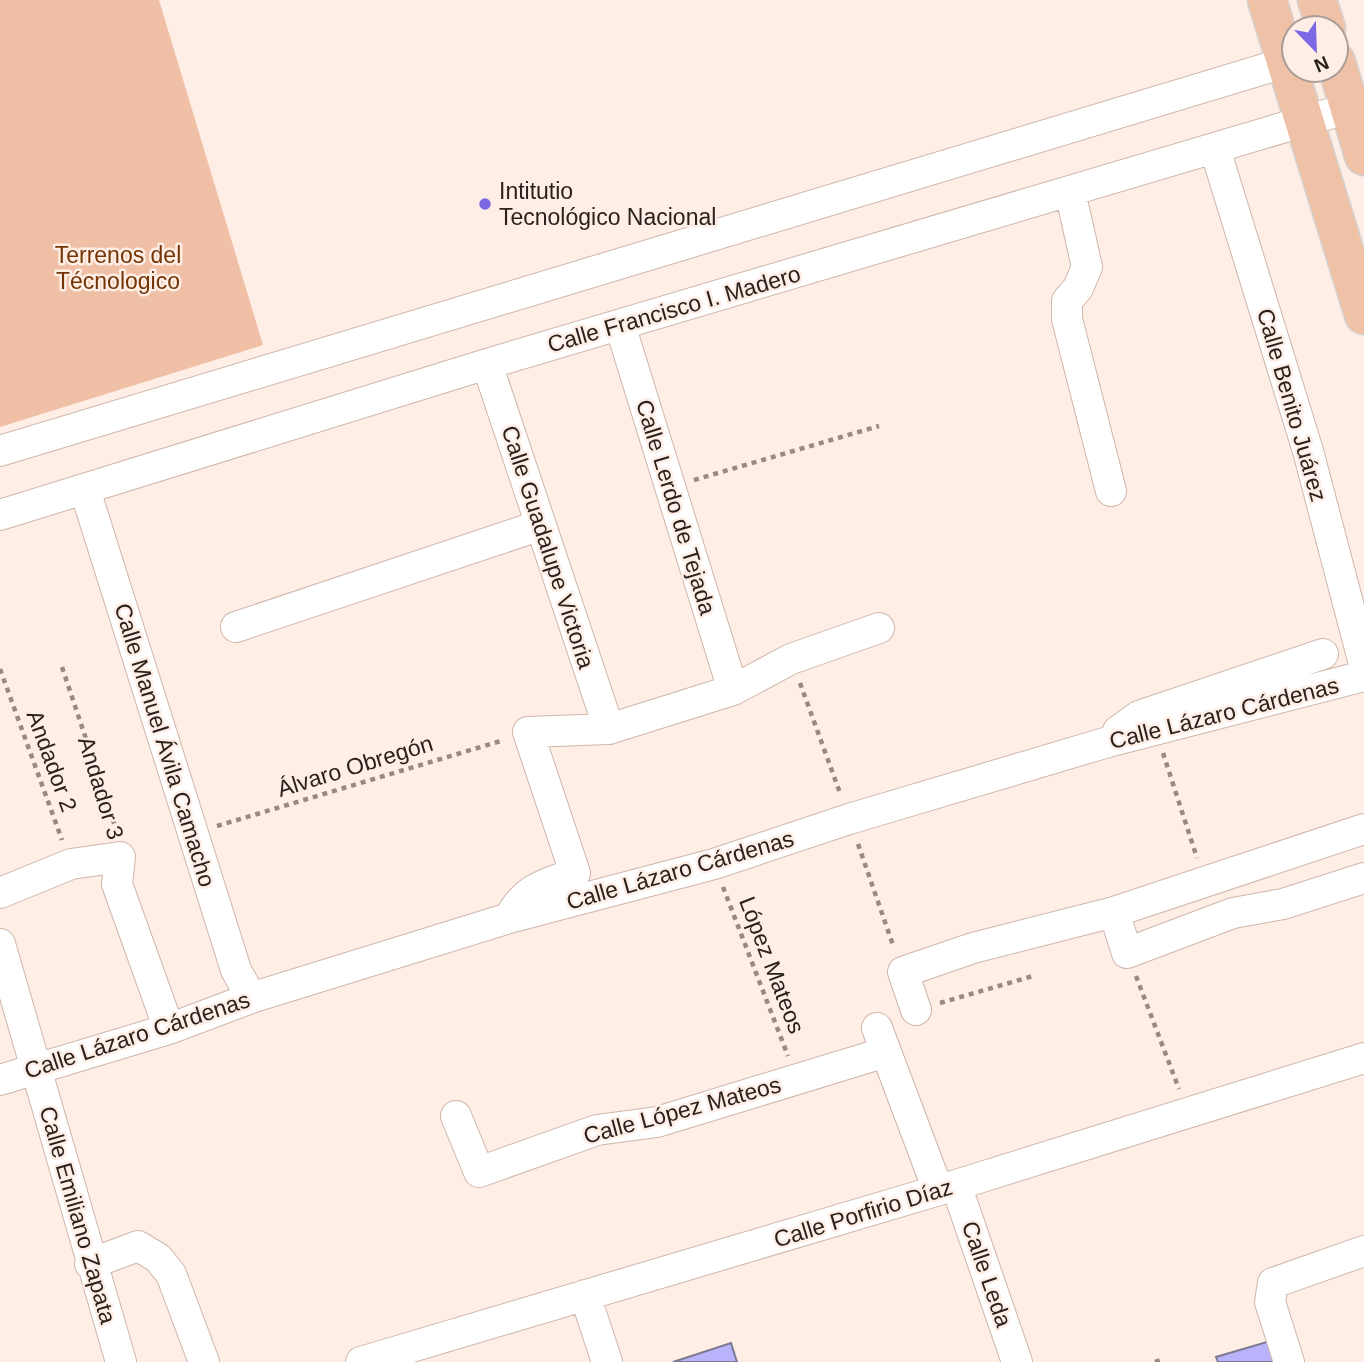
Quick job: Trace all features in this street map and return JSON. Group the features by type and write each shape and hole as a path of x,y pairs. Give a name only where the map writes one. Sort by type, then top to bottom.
{"main road":[{"path":"1267,0 1280,34"},
{"path":"1295,84 1304,122 1364,314"},
{"path":"1342,84 1364,156"}],"street":[{"path":"0,451 1280,64"},
{"name":"Calle Francisco I. Madero","path":"0,515 487,364 1349,108"},
{"name":"Calle Benito Juárez","path":"1215,149 1308,451 1364,664"},
{"path":"1070,191 1087,267 1078,288 1067,302 1067,319 1111,491"},
{"name":"Calle Lerdo de Tejada","path":"620,324 733,690"},
{"name":"Calle Guadalupe Victoria","path":"487,364 609,729"},
{"name":"Calle Manuel Ávila Camacho","path":"85,490 236,970 251,998"},
{"path":"236,627 541,525"},
{"path":"509,918 519,901 531,890 575,873 528,732 609,729 733,690 791,659 879,628"},
{"path":"1108,742 1125,723 1139,716 1323,654"},
{"name":"Calle Lázaro Cárdenas","path":"0,1080 169,1030 251,998 509,918 714,864 849,819 1108,742 1156,732 1364,676"},
{"path":"916,1010 902,972 973,948 1114,912 1364,829"},
{"path":"0,892 71,864 120,857"},
{"name":"Andador 3","path":"120,857 117,884 169,1030"},
{"path":"1114,912 1127,953 1233,913 1283,904 1364,878"},
{"name":"Calle Emiliano Zapata","path":"0,944 90,1264 121,1362"},
{"name":"Calle López Mateos","path":"456,1116 479,1172 597,1130 657,1122 797,1079 882,1040 947,1188"},
{"name":"Calle Porfirio Díaz","path":"361,1362 947,1188 1364,1058"},
{"name":"Calle Leda","path":"947,1188 1017,1362"},
{"path":"90,1264 138,1246 158,1258 171,1275 204,1362"},
{"path":"1289,1362 1270,1302 1272,1283 1364,1251"},
{"path":"585,1295 607,1362"}],"path":[{"path":"670,487 878,426"},
{"path":"791,659 902,972"},
{"name":"Andador 3","path":"62,667 117,832 120,857"},
{"name":"Andador 2","path":"0,669 71,864"},
{"name":"Álvaro Obregón","path":"193,833 528,732"},
{"path":"1156,732 1205,882"},
{"name":"López Mateos","path":"714,864 797,1079"},
{"path":"1127,953 1188,1113"},
{"path":"916,1010 1033,976"}],"green space":[{"name":"Terrenos del Técnologico","path":"0,0 159,0 263,345 0,427"}],"building":[{"path":"1277,1339 1284,1362 1218,1362 1216,1357"},
{"path":"731,1343 737,1362 673,1362"}],"place":[{"name":"Intitutio Tecnológico Nacional","path":"485,204"}]}
